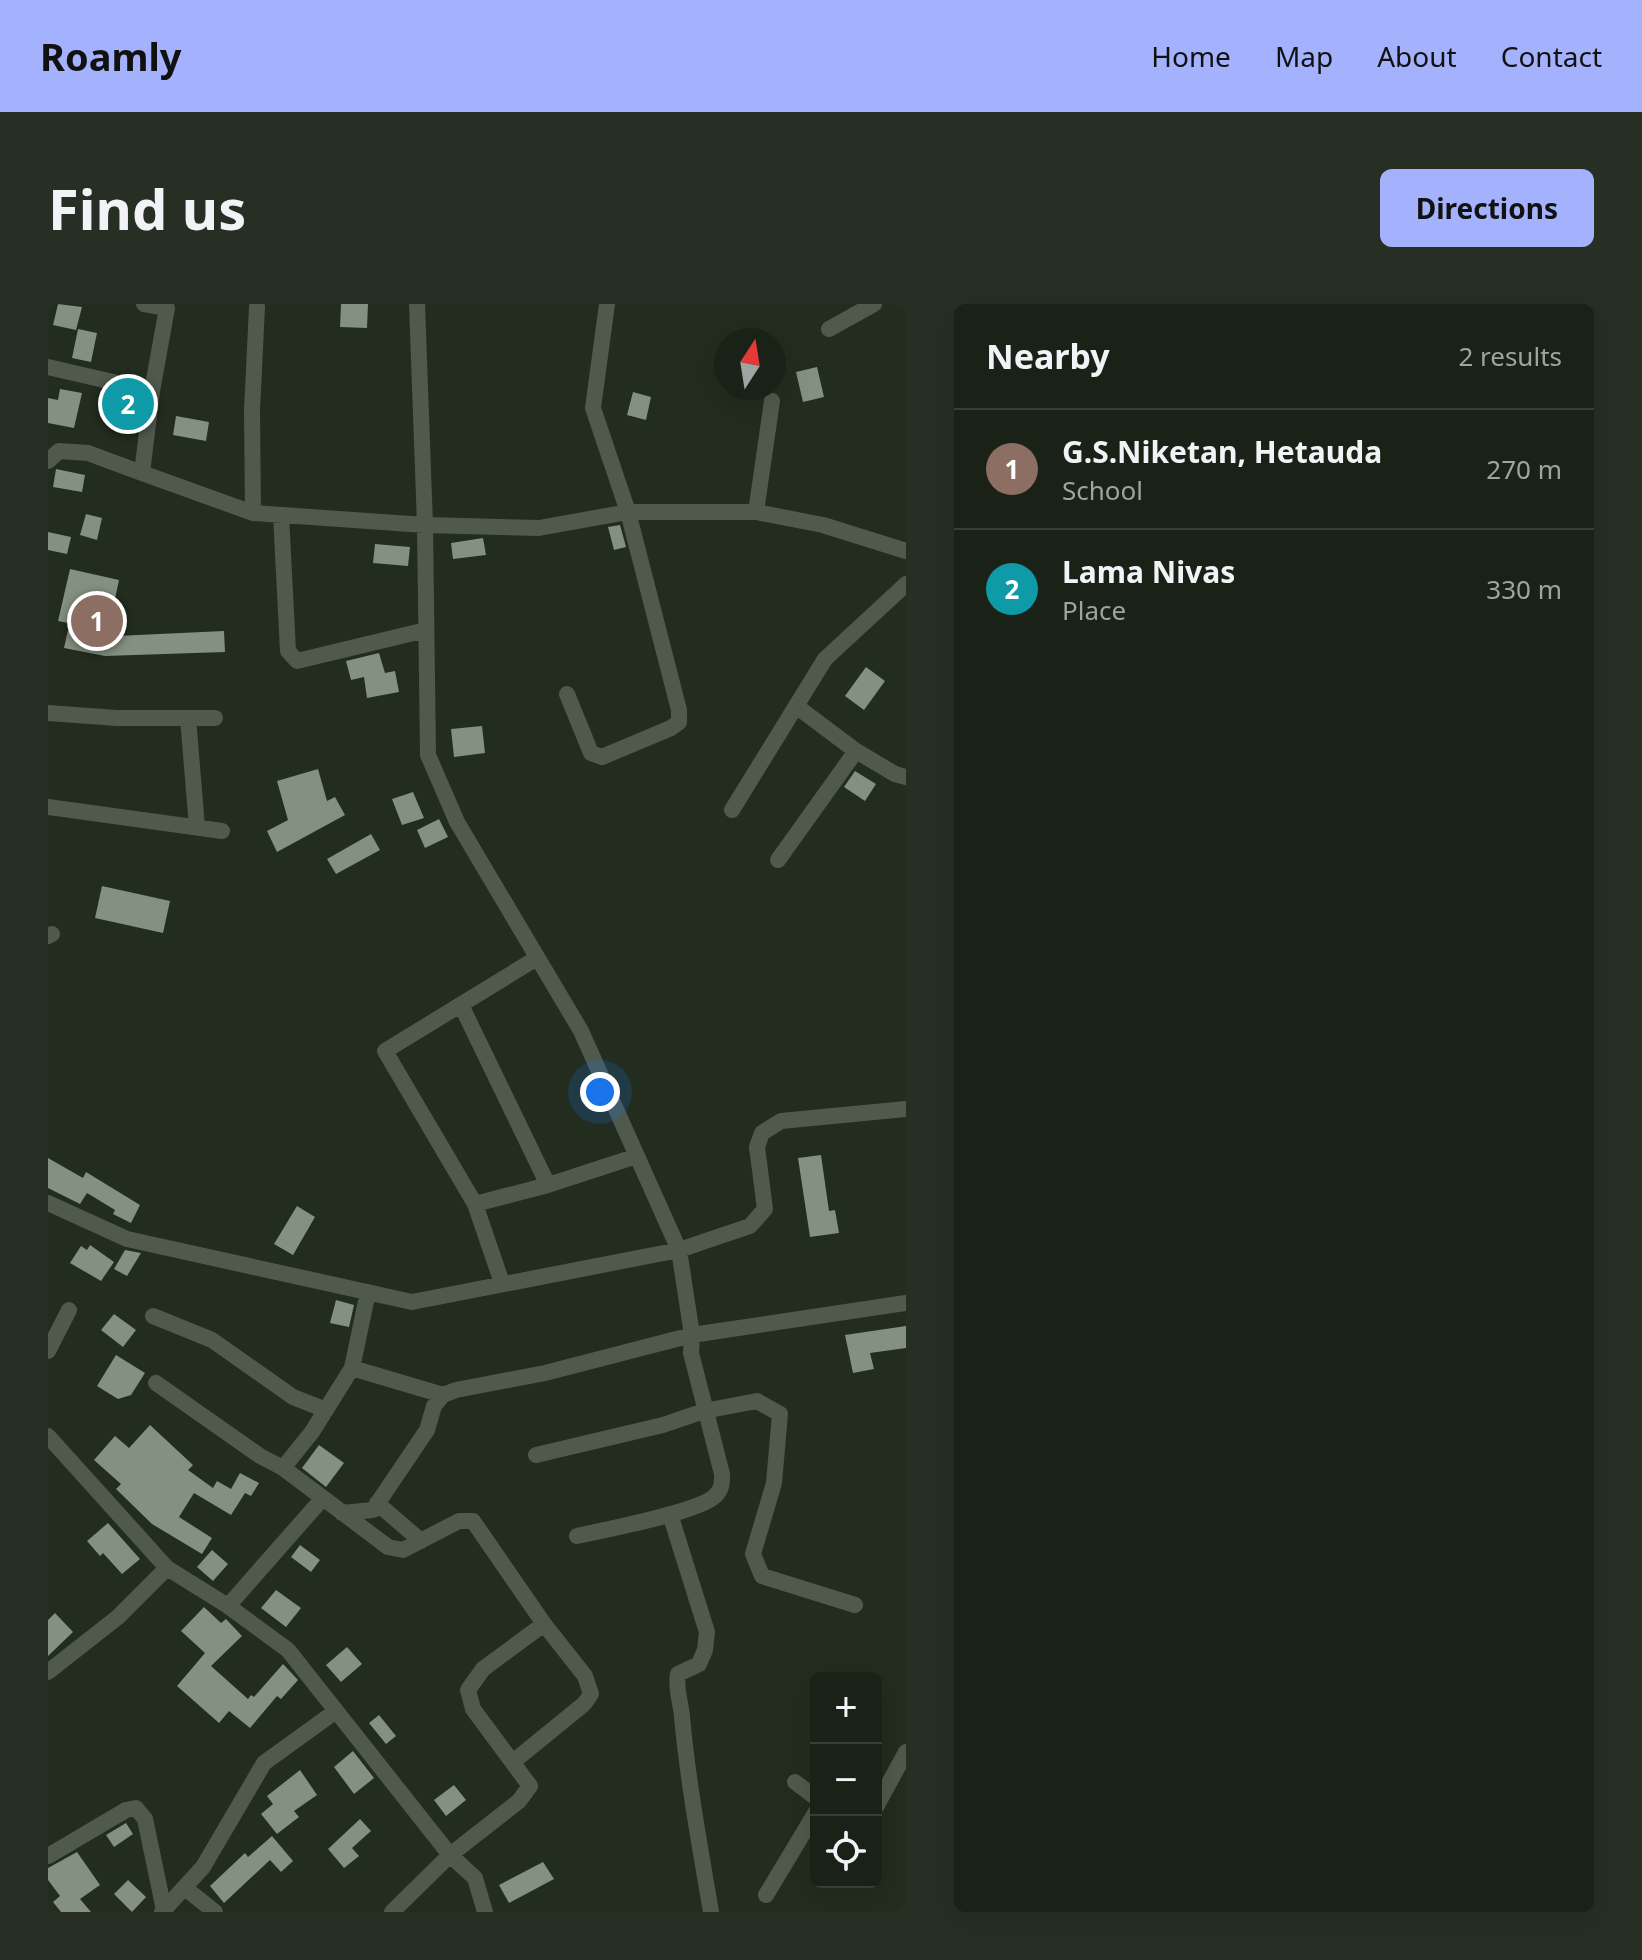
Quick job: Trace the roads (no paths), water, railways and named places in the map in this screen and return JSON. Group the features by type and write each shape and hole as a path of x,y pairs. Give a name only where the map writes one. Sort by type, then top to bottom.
{"street":[{"path":"142,473 167,308 144,304"},
{"path":"417,304 425,525 428,755 457,822 581,1031 679,1250 692,1335 691,1353 722,1474 722,1488 712,1499 670,1514 577,1536"},
{"path":"567,694 591,753 595,756 602,757 679,722 679,710 628,512 593,408 607,304"},
{"path":"829,329 874,304"},
{"path":"253,513 252,410 257,307"},
{"path":"48,367 152,391"},
{"path":"756,512 772,401"},
{"path":"48,461 59,451 88,453 253,513 425,525 539,528 628,512 756,512 823,525 906,551"},
{"path":"281,515 288,651 292,658 297,661 426,630"},
{"path":"732,810 825,659 906,584"},
{"path":"796,706 856,751 895,774 906,777"},
{"path":"48,713 117,718 215,718"},
{"path":"188,718 197,827"},
{"path":"778,860 856,751"},
{"path":"48,807 222,831"},
{"path":"502,1283 475,1204 385,1051 537,958"},
{"path":"461,1005 548,1185"},
{"path":"48,1203 127,1239 412,1302 679,1250 750,1226 765,1209 757,1147 762,1133 781,1121 906,1109"},
{"path":"475,1204 548,1185 637,1156"},
{"path":"283,1468 326,1410 352,1368 368,1292"},
{"path":"342,1513 373,1510 427,1430 434,1406 443,1395 456,1390 545,1373 692,1335 906,1303"},
{"path":"48,1351 69,1310"},
{"path":"153,1316 212,1340 293,1397 326,1410"},
{"path":"352,1368 443,1395"},
{"path":"156,1383 260,1456 283,1468 388,1547 403,1550 459,1521 473,1521 544,1624 585,1676 591,1694 584,1704 514,1761"},
{"path":"536,1455 663,1425 704,1411 757,1401 780,1414 774,1483 753,1554 762,1576 855,1605"},
{"path":"48,1436 167,1568 228,1606 288,1650 450,1855 475,1878 485,1912"},
{"path":"228,1606 323,1498"},
{"path":"377,1503 421,1541"},
{"path":"670,1514 707,1632 705,1650 699,1664 678,1674 676,1682 711,1912"},
{"path":"48,1672 118,1617 167,1568"},
{"path":"392,1912 450,1855 519,1801 530,1786 473,1709 468,1690 483,1669 544,1624"},
{"path":"163,1911 203,1867 264,1763 336,1711"},
{"path":"882,1796 906,1752"},
{"path":"795,1782 810,1793"},
{"path":"48,1856 126,1810 136,1808 145,1819 163,1911"},
{"path":"766,1895 814,1816"},
{"path":"185,1888 215,1912"}],"place":[{"name":"Lama Nivas","path":"128,404"},
{"name":"G.S.Niketan, Hetauda","path":"97,621"}]}
